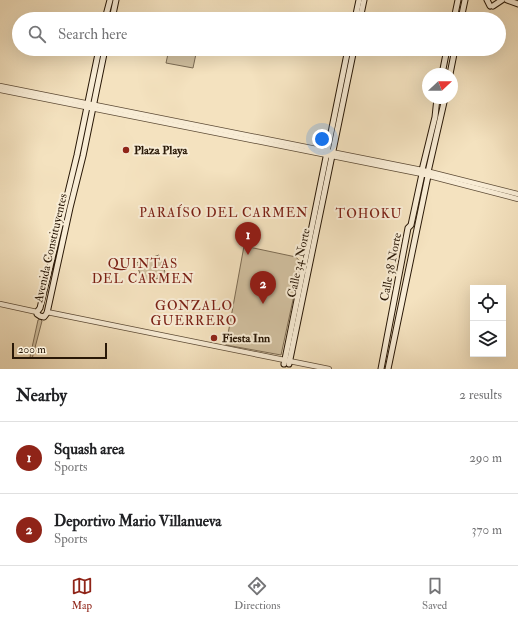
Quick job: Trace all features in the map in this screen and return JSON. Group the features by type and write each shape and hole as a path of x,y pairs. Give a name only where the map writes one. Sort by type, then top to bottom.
{"main road":[{"path":"107,12 110,0"},
{"path":"113,12 116,0"},
{"path":"356,12 358,0"},
{"path":"361,12 364,0"},
{"path":"455,12 458,0"},
{"path":"462,12 465,0"},
{"path":"487,0 491,6 502,0"},
{"path":"507,0 518,4"},
{"name":"Avenida Constituyentes","path":"98,56 91,106 83,156 47,312 42,317 38,315 37,312 40,308 76,159 91,106 103,56"},
{"name":"Calle 34 Norte","path":"329,154 347,56"},
{"name":"Calle 34 Norte","path":"286,362 329,154 352,56"},
{"path":"443,68 446,56"},
{"path":"451,68 454,56"},
{"name":"Calle 38 Norte","path":"388,369 425,173 436,104"},
{"name":"Calle 38 Norte","path":"381,369 408,228 411,225 443,104"},
{"path":"390,326 396,329"}],"street":[{"path":"0,86 228,136 297,150 329,154"},
{"path":"0,90 91,106 425,173 518,194"},
{"path":"425,173 518,199"},
{"path":"0,304 37,312"},
{"path":"47,312 286,362 329,369"}],"shaded area":[{"path":"168,56 196,56 193,68 166,63"},
{"path":"244,246 296,257 301,263 281,355 226,345"},
{"path":"159,255 166,275 144,284 136,263"},
{"path":"40,319 42,321 32,359 30,357 38,320"}],"place":[{"name":"Plaza Playa","path":"126,150"},
{"name":"Squash area","path":"248,255"},
{"name":"Deportivo Mario Villanueva","path":"263,304"},
{"name":"Fiesta Inn","path":"214,338"}],"district":[{"name":"PARAÍSO DEL CARMEN","path":"224,213"},
{"name":"TOHOKU","path":"369,214"},
{"name":"QUINTAS DEL CARMEN","path":"143,272"},
{"name":"GONZALO GUERRERO","path":"194,314"}]}
